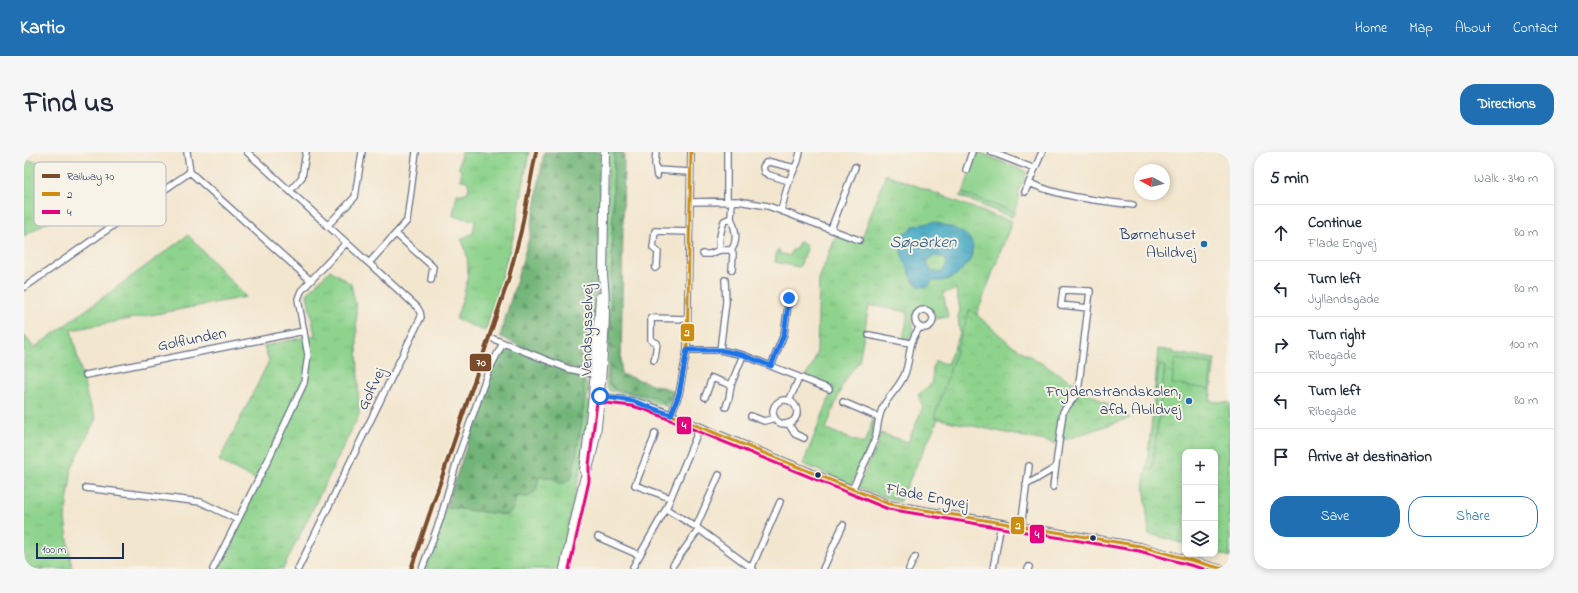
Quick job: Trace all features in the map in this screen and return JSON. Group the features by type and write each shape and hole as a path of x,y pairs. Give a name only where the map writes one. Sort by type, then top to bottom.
{"street":[{"path":"187,152 190,172 310,280"},
{"name":"Golfvej","path":"247,152 417,307 421,317 298,569"},
{"path":"290,191 302,177 306,152"},
{"path":"327,226 355,197 362,152"},
{"path":"369,263 407,221 416,152"},
{"name":"Vendsysselvej","path":"564,569 584,480 589,466 596,426 600,290 603,276 605,152"},
{"path":"656,152 656,173 690,172"},
{"path":"671,415 679,394 687,350 690,152"},
{"path":"727,152 729,202 731,218 736,230 735,242 731,250 733,254 732,270"},
{"path":"781,210 789,181 800,152"},
{"path":"966,170 972,152"},
{"path":"991,152 1035,169"},
{"path":"1025,192 1042,152"},
{"path":"789,181 769,176 764,172 763,167 766,163 770,162 795,168"},
{"path":"831,230 855,167"},
{"path":"166,189 190,172"},
{"path":"1029,183 1050,192 1071,197 1133,205"},
{"path":"690,202 755,203 781,210 859,240"},
{"path":"720,250 722,226 724,221 731,218"},
{"path":"25,287 113,226"},
{"path":"655,268 657,266 658,252 653,248 655,231 689,232"},
{"path":"396,234 433,267 431,280"},
{"path":"214,569 304,383 308,355 298,299 300,291 346,243"},
{"path":"703,254 710,254 720,250 731,250"},
{"path":"720,350 726,302 725,280"},
{"path":"1053,487 1063,412 1078,392 1088,308 1090,291 1063,290 1061,305 1088,308"},
{"path":"771,366 784,334 789,298 792,298"},
{"path":"654,360 657,343 651,340 651,318 687,319"},
{"path":"852,490 874,443 878,417 885,402 896,390 903,377 907,368 910,343 913,335 920,327"},
{"name":"Golflunden","path":"86,374 304,331"},
{"path":"869,335 910,343"},
{"path":"491,338 569,369 598,376"},
{"path":"422,569 440,520 459,454 488,372 503,343"},
{"path":"687,350 720,350 743,355 829,389"},
{"path":"726,406 731,385 743,355"},
{"path":"705,396 712,378 731,385"},
{"path":"789,401 799,378"},
{"name":"Flade Engvej","path":"596,396 633,401 671,415 852,490 899,507 1140,546 1223,569"},
{"path":"782,401 789,401 795,406 797,413 794,420 788,423 781,422 775,418 774,411 776,404 782,401"},
{"path":"843,402 878,417"},
{"path":"751,416 764,421 775,418"},
{"path":"788,423 795,434 804,438"},
{"path":"633,567 666,508 700,427"},
{"path":"655,433 635,485 670,498"},
{"path":"1021,527 1029,466"},
{"path":"1026,485 1055,468"},
{"path":"673,564 697,528 719,475"},
{"path":"86,488 201,502 238,520"},
{"path":"666,508 697,528 752,569 780,502"},
{"path":"993,569 1002,524"},
{"path":"823,569 843,525"},
{"path":"598,537 639,555"},
{"path":"909,569 915,557"}],"green space":[{"path":"461,152 529,152 515,231 486,330 482,330 456,319 463,299 468,269 465,249 461,239 473,233 475,221 453,216 457,194 468,192 469,186 467,181 461,180 461,170 459,169"},
{"path":"544,152 601,152 598,289 593,369 575,369 565,366 500,336 530,235"},
{"path":"608,152 614,152 609,384 613,389 656,397 662,402 666,402 670,399 674,391 668,407 635,395 610,391 606,385 607,367 604,365"},
{"path":"614,152 624,152 621,374 674,391 670,399 666,402 662,402 656,397 613,389 609,384"},
{"path":"981,153 1027,172 1018,193 1020,195 1014,212 963,193 975,157"},
{"path":"24,161 47,162 34,162 34,226 41,226 24,236"},
{"path":"886,174 994,216 1012,221 935,426 899,502 858,487 879,441 880,433 908,442 923,407 918,395 932,383 935,361 947,364 960,334 958,316 960,310 956,289 953,291 943,292 948,317 936,319 929,309 923,308 917,310 912,318 912,334 904,341 908,312 869,305 859,362 848,375 840,391 826,429 864,444 873,420 874,435 851,484 803,464 833,389 805,377 813,364 817,351 819,279 836,236 857,243 862,238"},
{"path":"963,193 1015,212 1011,217 959,196"},
{"path":"188,235 246,297 71,330 88,400 96,418 72,467 65,519 72,569 24,569 24,335 34,348"},
{"path":"799,242 805,244 807,249 800,266 798,267 775,262 777,250 780,250 779,253 790,256 792,250 796,249"},
{"path":"330,270 351,284 356,307 359,415 283,569 219,569 259,481 219,461 269,361 264,346 315,335 307,294"},
{"path":"970,309 1009,343 1130,418 1055,443 934,418"},
{"path":"506,346 582,378 584,387 583,412 572,477 565,483 558,483 553,478 539,477 536,491 528,497 516,496 513,510 507,515 446,507 491,374 502,348"},
{"path":"1158,349 1215,359 1210,401 1230,403 1230,557 1218,553 1218,449 1182,449 1182,543 1149,534 1144,482 1146,469 1152,470 1165,366 1159,365 1152,424"},
{"path":"1175,359 1212,364 1209,389 1172,384"},
{"path":"1159,365 1165,366 1152,470 1146,469"},
{"path":"582,378 585,380 587,386 587,401 590,402 583,460 558,569 426,569 446,507 507,515 513,510 516,496 528,497 539,477 553,478 584,383"}],"water":[{"name":"Søparken","path":"934,222 964,233 970,239 972,245 973,252 971,258 963,269 952,278 933,281 927,287 917,285 914,282 904,261 900,245 900,238 904,233 911,230 913,226","holes":["937,256 944,258 947,263 943,271 940,273 931,271 927,264 927,260"]}],"rail line":[{"name":"70","path":"411,569 508,281 521,231 536,152"}],"transit line":[{"name":"2","path":"691,152 687,350 679,394 671,415 889,504 1140,546 1223,569"},
{"name":"4","path":"569,569 589,481 589,465 597,402 632,406 646,410 888,509 1139,551 1204,569"}],"place":[{"name":"Børnehuset Abildvej","path":"1204,244"},
{"name":"Frydenstrandskolen, afd. Abildvej","path":"1189,401"}],"route":[{"path":"600,396 648,405 671,415 679,394 687,350 720,350 743,355 771,366 784,334 789,298"}]}
